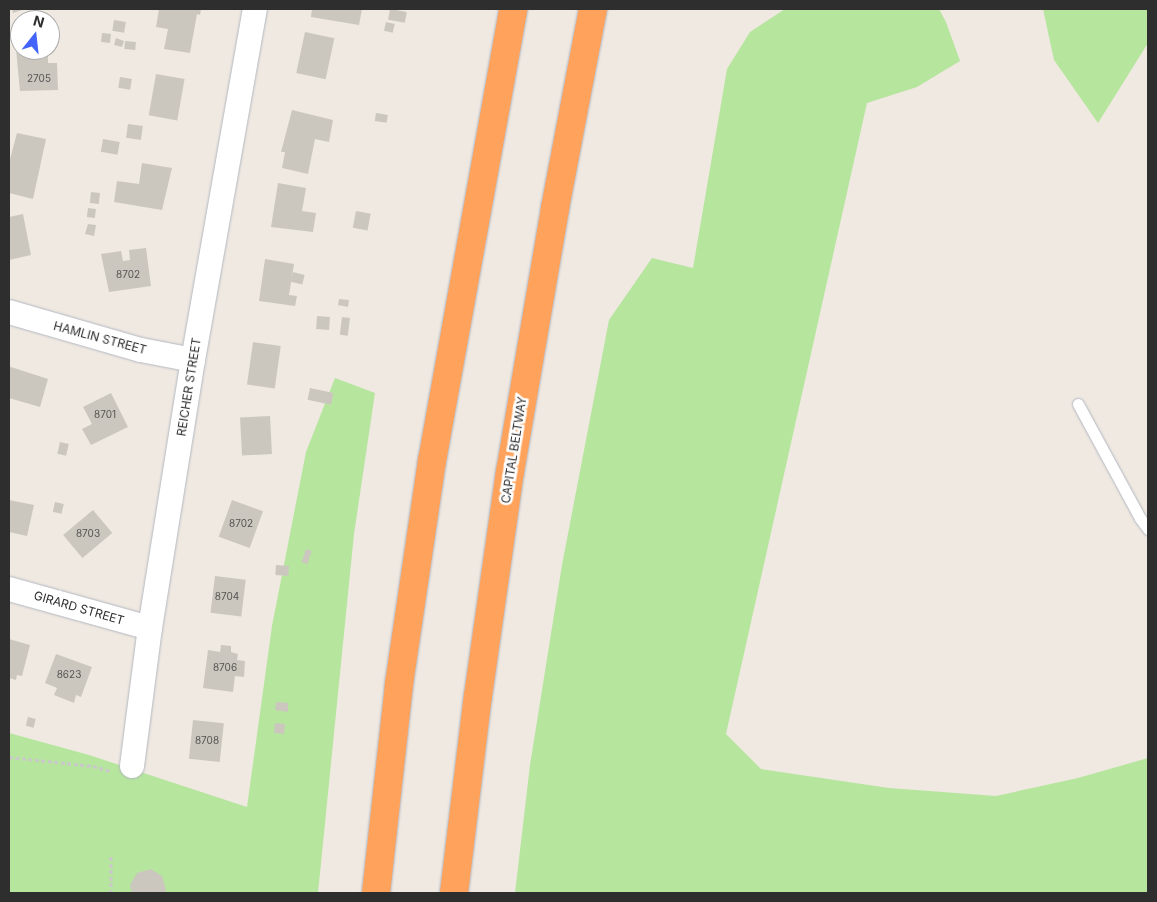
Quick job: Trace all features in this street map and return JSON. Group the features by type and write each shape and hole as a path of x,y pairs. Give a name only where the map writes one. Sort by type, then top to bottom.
{"highway":[{"path":"376,893 399,684 432,461 513,9"},
{"name":"CAPITAL BELTWAY","path":"454,893 478,696 510,472 554,218 593,9"},
{"path":"372,893 380,848"}],"street":[{"name":"REICHER STREET","path":"123,769 150,628 193,360 256,9"},
{"name":"HAMLIN STREET","path":"9,312 141,350 193,360"},
{"name":"GIRARD STREET","path":"9,589 150,628"}],"lane":[{"path":"1078,404 1140,518 1148,529"}],"path":[{"path":"9,757 123,769"},
{"path":"111,855 111,893"}],"green space":[{"path":"785,9 939,9 946,22 960,61 917,87 867,103 726,734 761,769 889,788 996,796 1078,778 1148,758 1148,893 515,893 530,765 562,565 609,320 652,258 693,268 727,69 750,32"},
{"path":"1043,9 1148,9 1148,43 1098,123 1054,60"},
{"path":"335,378 375,393 354,534 318,893 9,893 9,733 89,755 247,807 272,626 306,452"}],"building":[{"path":"159,9 201,9 200,15 197,14 190,53 164,49 168,29 156,27"},
{"path":"312,9 362,9 359,25 311,17"},
{"path":"390,9 407,12 405,23 388,20"},
{"path":"114,20 126,22 124,33 112,31"},
{"path":"386,22 395,24 393,33 384,31"},
{"path":"305,32 334,38 326,79 296,73"},
{"path":"102,33 111,34 110,43 101,42"},
{"path":"116,38 124,41 122,47 114,45"},
{"path":"125,41 136,42 135,50 124,49"},
{"path":"17,60 48,60 48,63 57,63 58,90 20,91"},
{"path":"156,74 185,79 177,120 149,115"},
{"path":"120,77 132,79 130,90 118,88"},
{"path":"292,110 333,120 329,142 315,139 308,174 282,168 285,152 281,152"},
{"path":"376,113 388,115 387,123 375,121"},
{"path":"128,124 143,126 141,140 126,138"},
{"path":"17,133 46,139 33,199 9,193 9,163"},
{"path":"103,139 120,142 117,155 101,152"},
{"path":"142,163 172,168 162,210 114,202 117,181 139,184"},
{"path":"278,183 306,188 302,211 316,213 313,232 271,227"},
{"path":"91,192 100,193 99,204 90,203"},
{"path":"88,208 96,209 95,218 87,217"},
{"path":"356,211 371,214 367,231 353,228"},
{"path":"23,214 31,255 9,260 9,217"},
{"path":"88,224 96,225 94,236 85,234"},
{"path":"146,248 151,286 109,292 101,254 121,251 123,261 130,260 129,250"},
{"path":"265,259 294,264 289,295 297,296 295,306 259,301"},
{"path":"293,272 305,275 302,285 291,282"},
{"path":"339,299 349,300 348,307 338,305"},
{"path":"317,316 330,317 329,330 316,329"},
{"path":"342,317 350,318 348,336 340,335"},
{"path":"253,342 281,346 275,388 247,385"},
{"path":"11,367 48,379 40,407 9,398 9,368"},
{"path":"310,388 333,393 331,405 308,400"},
{"path":"111,393 128,427 91,445 82,429 92,424 83,407"},
{"path":"270,416 272,454 242,456 240,418"},
{"path":"60,442 69,444 66,456 57,454"},
{"path":"9,500 34,505 27,536 9,532"},
{"path":"232,500 263,511 250,548 219,537"},
{"path":"55,502 64,504 62,514 53,512"},
{"path":"93,510 112,533 82,558 63,535"},
{"path":"306,549 312,551 307,564 302,562"},
{"path":"276,565 289,566 288,576 275,575"},
{"path":"215,576 246,580 241,617 210,613"},
{"path":"9,639 30,645 22,676 17,675 16,680 9,678"},
{"path":"221,645 231,646 231,652 238,654 237,660 245,661 244,677 235,676 233,692 203,688 208,650 220,652"},
{"path":"56,654 92,667 81,697 76,695 74,703 54,695 57,688 45,683"},
{"path":"276,702 288,703 288,712 275,710"},
{"path":"28,717 36,719 34,728 26,726"},
{"path":"193,720 224,723 220,762 189,759"},
{"path":"275,723 285,724 284,734 274,733"},
{"path":"151,869 162,876 166,890 164,893 132,893 130,885 137,873"}]}
